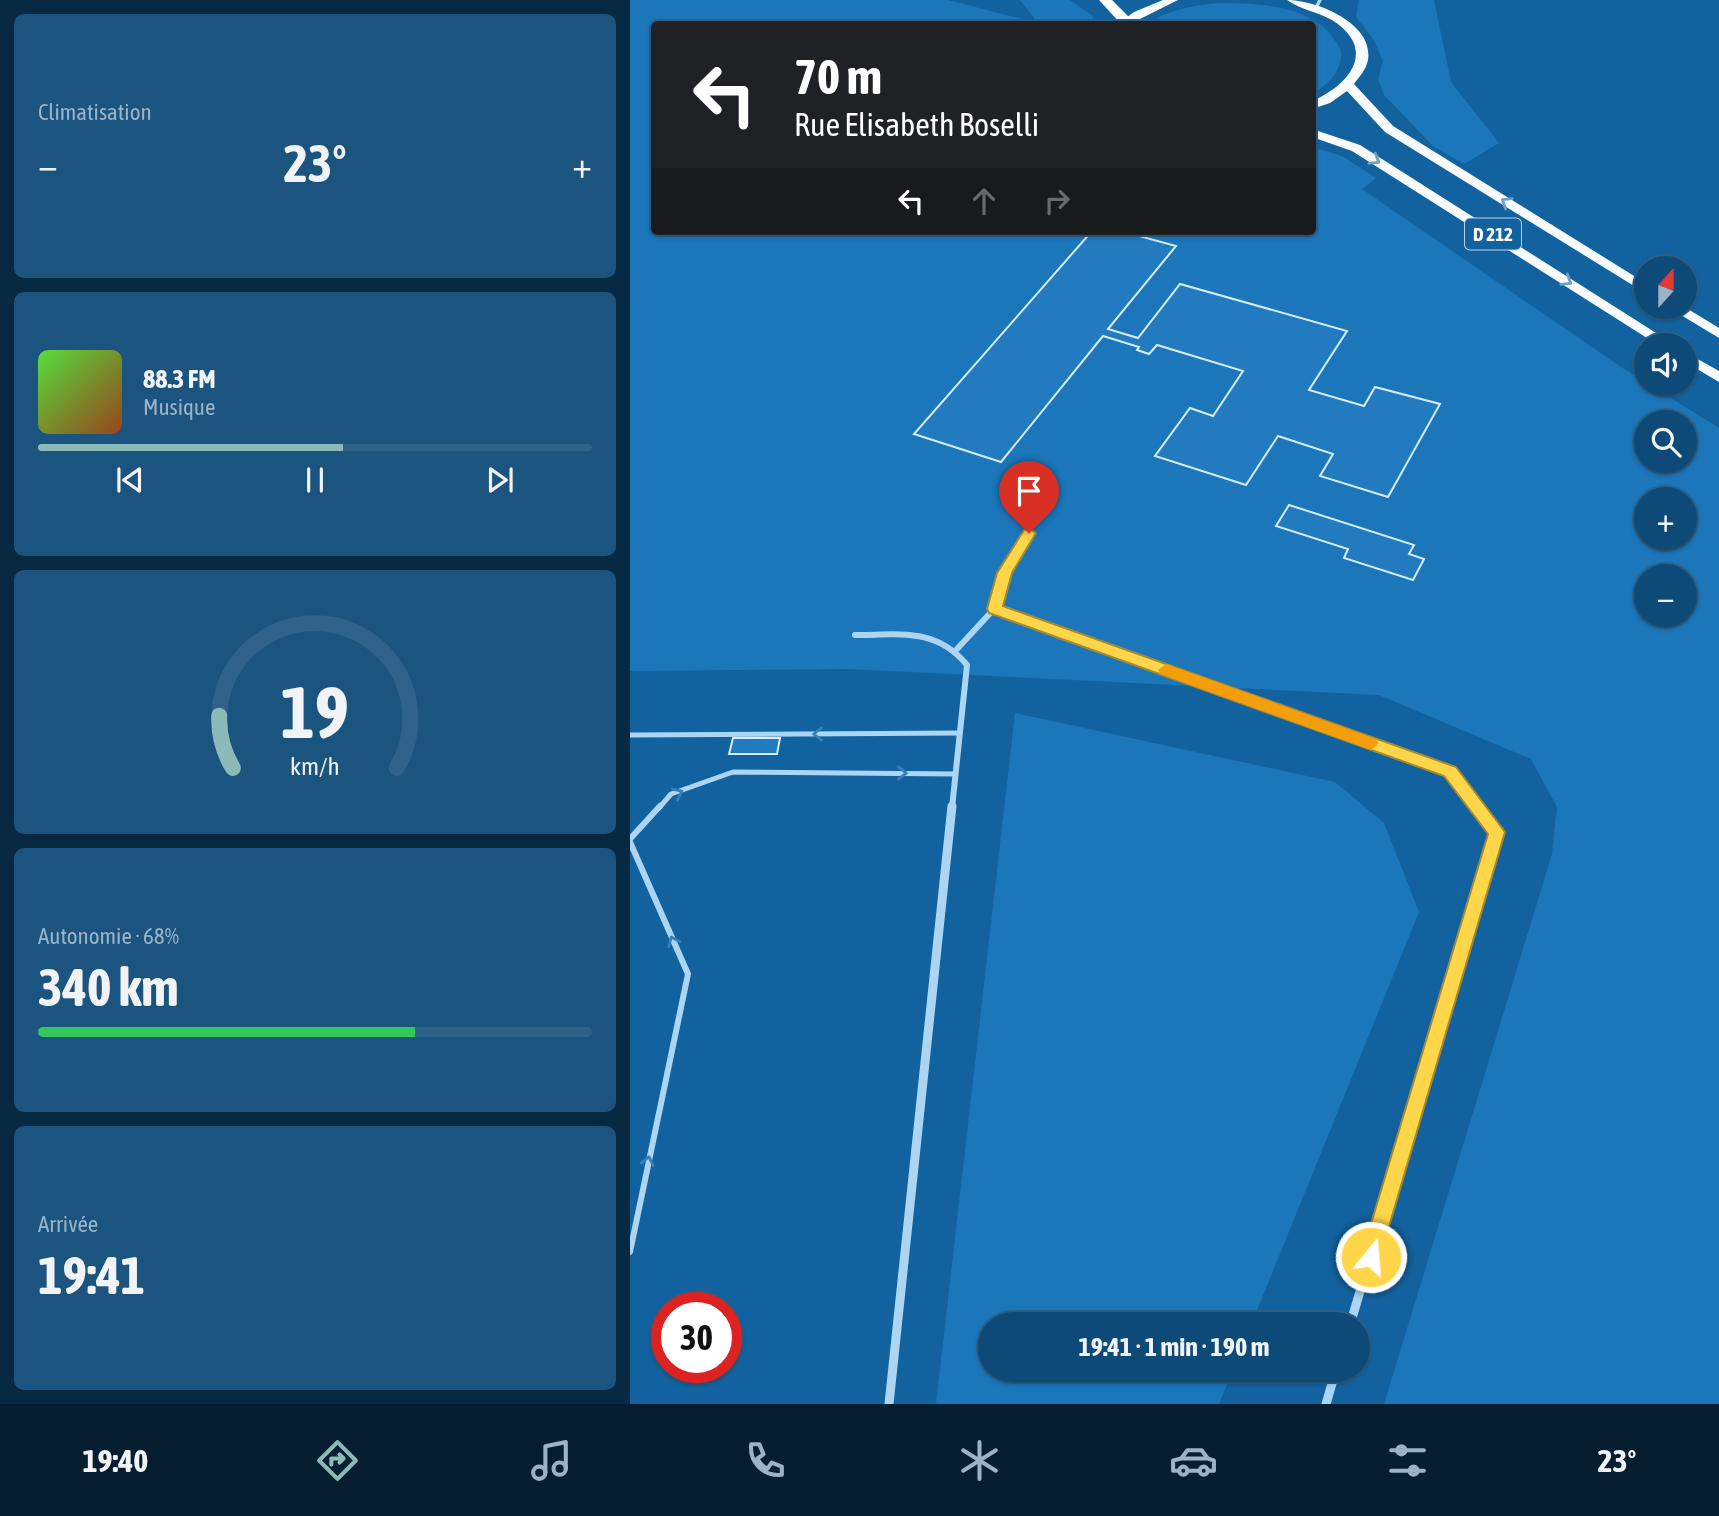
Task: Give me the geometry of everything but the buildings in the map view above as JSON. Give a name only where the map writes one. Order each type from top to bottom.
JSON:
[{"type":"highway","points":[[1105,0],[1123,21]]},
{"type":"main road","points":[[1128,21],[1152,7],[1173,0]]},
{"type":"main road","points":[[1292,0],[1318,4],[1345,24],[1360,43],[1363,65],[1349,86],[1316,104]]},
{"type":"main road","name":"D 212","points":[[1349,86],[1389,129],[1634,282]]},
{"type":"main road","name":"D 212","points":[[1316,135],[1356,148],[1649,333]]},
{"type":"main road","points":[[1694,319],[1719,334]]},
{"type":"main road","points":[[1697,363],[1719,377]]},
{"type":"street","points":[[957,649],[994,609],[1005,573],[1029,533]]},
{"type":"street","points":[[994,609],[1450,772],[1497,832],[1354,1312]]},
{"type":"street","points":[[855,635],[933,636],[957,649],[967,665],[889,1404]]},
{"type":"street","points":[[1326,1404],[1332,1382]]},
{"type":"lane","points":[[630,735],[960,733]]},
{"type":"lane","points":[[630,1252],[688,974],[630,841],[671,794],[733,772],[955,774]]},
{"type":"shaded area","points":[[630,0],[948,0],[1030,21],[651,21],[651,235],[1316,235],[1316,148],[1342,156],[1376,178],[1362,189],[1634,375],[1634,396],[1668,396],[1690,410],[1634,410],[1634,473],[1697,473],[1697,414],[1719,428],[1719,1404],[1384,1404],[1552,854],[1557,807],[1531,759],[1379,695],[849,669],[630,671]]},
{"type":"shaded area","points":[[1020,0],[1070,0],[1093,16],[1092,21],[1036,21]]},
{"type":"shaded area","points":[[1359,0],[1434,0],[1451,82],[1499,143],[1464,164],[1433,146],[1384,95],[1378,79],[1383,61],[1374,40],[1356,17]]},
{"type":"shaded area","points":[[1217,3],[1266,5],[1299,13],[1314,21],[1152,21],[1180,9]]},
{"type":"shaded area","points":[[1316,22],[1326,29],[1340,49],[1340,63],[1328,82],[1316,91]]},
{"type":"shaded area","points":[[1015,713],[1335,782],[1384,823],[1419,912],[1256,1312],[978,1312],[978,1382],[1228,1382],[1219,1404],[936,1404]]},
{"type":"slow traffic","points":[[1166,670],[1371,743]]},
{"type":"route","points":[[1029,533],[1005,573],[994,609],[1450,772],[1497,832],[1371,1257]]}]
